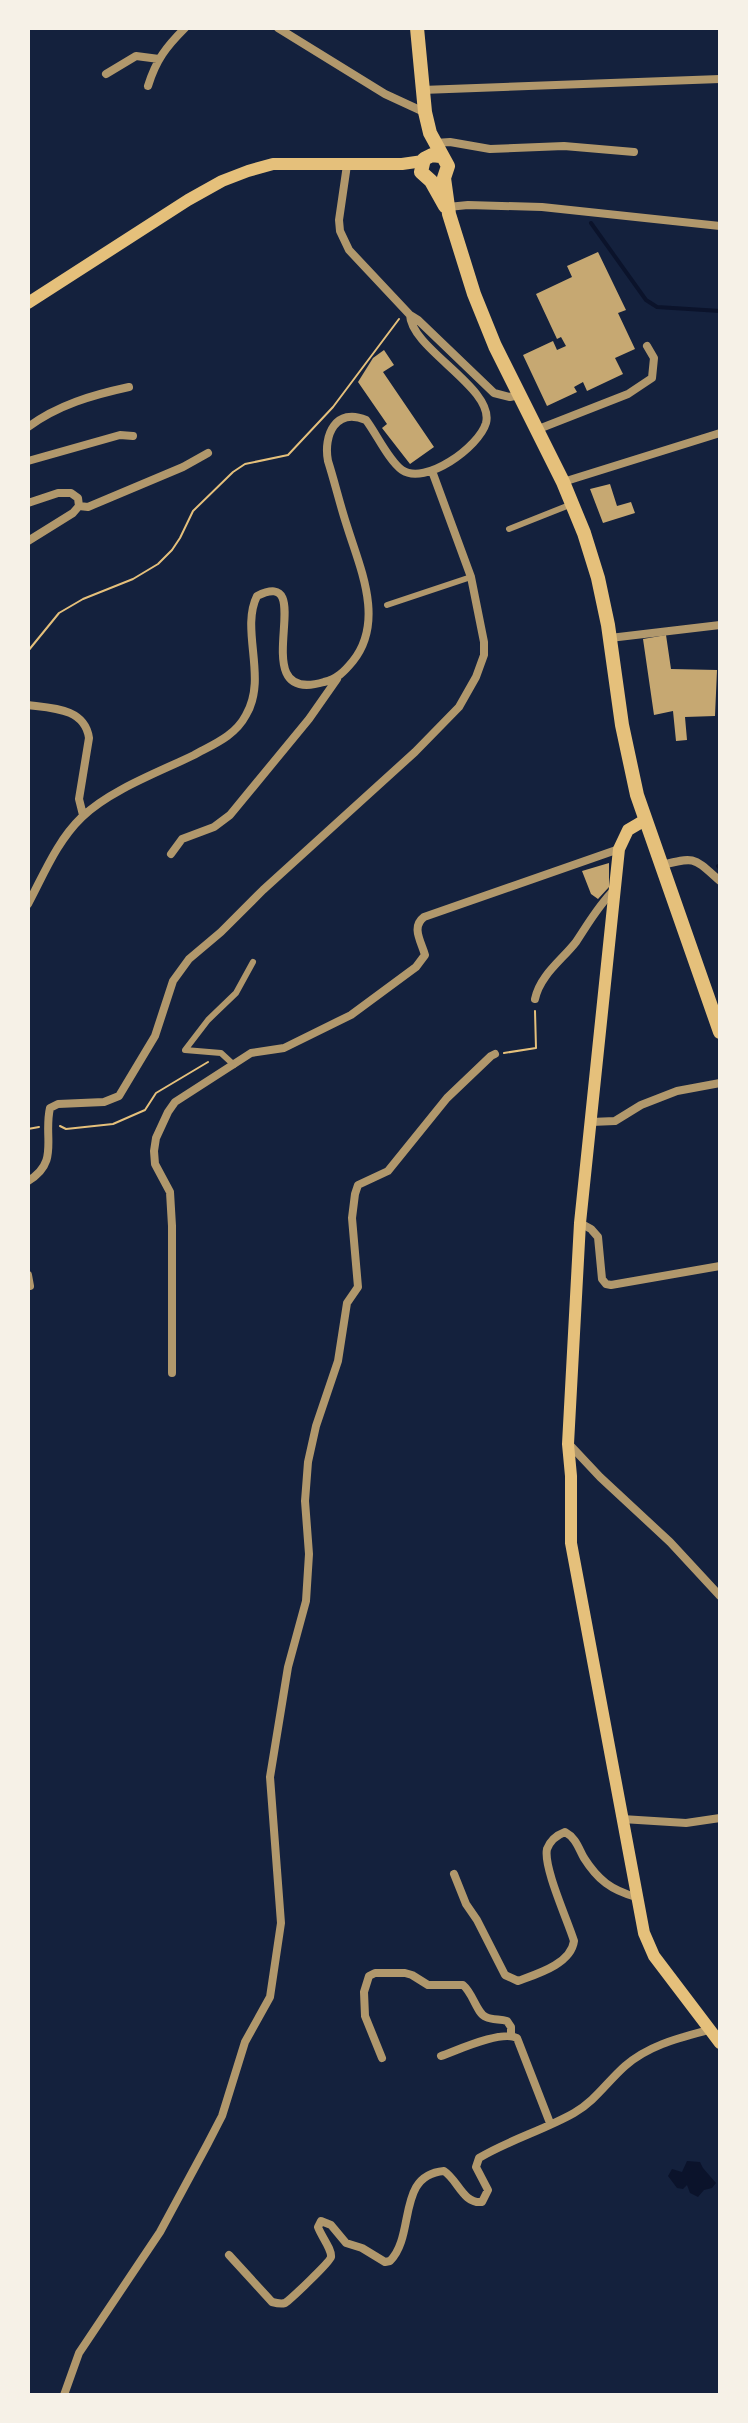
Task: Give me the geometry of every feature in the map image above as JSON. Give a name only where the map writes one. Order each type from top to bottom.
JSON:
[{"type":"main road","points":[[417,28],[432,160],[474,294],[584,533],[598,578],[637,795],[720,1032]]},
{"type":"main road","points":[[28,303],[222,181],[273,164],[402,164],[432,160]]},
{"type":"main road","points":[[645,820],[628,830],[619,849],[580,1223],[568,1444],[571,1543],[644,1933],[654,1956],[720,2043]]},
{"type":"street","points":[[148,86],[159,59],[185,28]]},
{"type":"street","points":[[278,28],[385,94],[425,112]]},
{"type":"street","points":[[106,74],[136,56],[159,59]]},
{"type":"street","points":[[422,90],[720,79]]},
{"type":"street","points":[[432,160],[450,142],[490,149],[564,146],[634,152]]},
{"type":"street","points":[[347,165],[339,220],[340,231],[349,250],[408,313],[494,393],[510,397],[519,395]]},
{"type":"street","points":[[448,210],[468,205],[542,207],[720,226]]},
{"type":"street","points":[[171,854],[182,839],[214,827],[230,815],[359,653],[366,633],[368,596],[328,461],[325,448],[328,437],[342,418],[358,416],[366,420],[397,466],[404,472],[420,474],[455,458],[473,443],[486,423],[481,402],[468,384],[417,333],[408,313]]},
{"type":"street","points":[[536,430],[628,394],[652,378],[654,358],[647,346]]},
{"type":"street","points":[[28,427],[52,411],[92,396],[129,387]]},
{"type":"street","points":[[563,482],[720,433]]},
{"type":"street","points":[[28,461],[120,435],[133,436]]},
{"type":"street","points":[[79,505],[88,507],[183,467],[208,453]]},
{"type":"street","points":[[28,1181],[39,1175],[47,1163],[50,1108],[55,1105],[104,1102],[123,1092],[155,1036],[173,981],[189,959],[415,752],[459,707],[484,655],[481,621],[471,577],[432,471]]},
{"type":"street","points":[[28,503],[58,493],[71,493],[78,498],[79,505],[73,513],[28,541]]},
{"type":"street","points":[[509,529],[572,504]]},
{"type":"street","points":[[387,605],[471,577]]},
{"type":"street","points":[[28,904],[61,841],[83,815],[129,787],[220,742],[236,729],[246,715],[254,692],[252,609],[257,596],[273,592],[284,601],[286,618],[282,655],[283,669],[289,680],[309,685],[337,678]]},
{"type":"street","points":[[610,638],[720,625]]},
{"type":"street","points":[[28,705],[70,712],[88,728],[79,799],[83,815]]},
{"type":"street","points":[[172,1373],[170,1192],[155,1164],[154,1151],[156,1138],[175,1102],[251,1053],[284,1048],[351,1015],[416,967],[425,955],[416,929],[424,917],[619,849]]},
{"type":"street","points":[[662,865],[689,858],[720,881]]},
{"type":"street","points":[[535,999],[541,982],[575,943],[602,902],[615,890]]},
{"type":"street","points":[[234,1065],[221,1053],[185,1050],[208,1020],[236,993],[253,962]]},
{"type":"street","points":[[64,2395],[79,2353],[160,2232],[207,2145],[222,2116],[245,2042],[270,1997],[281,1923],[270,1777],[288,1667],[306,1601],[309,1554],[305,1501],[308,1462],[316,1426],[338,1361],[347,1303],[358,1287],[352,1218],[355,1194],[358,1185],[388,1171],[447,1098],[495,1054]]},
{"type":"street","points":[[591,1122],[615,1121],[641,1105],[677,1091],[720,1083]]},
{"type":"street","points":[[580,1223],[598,1237],[602,1279],[606,1284],[720,1266]]},
{"type":"street","points":[[28,1275],[30,1286]]},
{"type":"street","points":[[568,1444],[670,1542],[720,1596]]},
{"type":"street","points":[[622,1819],[686,1823],[720,1818]]},
{"type":"street","points":[[454,1874],[466,1904],[505,1975],[518,1981],[564,1960],[573,1948],[574,1941],[547,1866],[548,1846],[558,1835],[565,1832],[574,1837],[586,1860],[615,1891],[636,1897]]},
{"type":"street","points":[[382,2058],[365,2016],[366,1983],[369,1976],[375,1973],[405,1973],[431,1986],[463,1985],[471,1993],[480,2013],[507,2021],[511,2035]]},
{"type":"street","points":[[229,2255],[272,2302],[278,2303],[289,2301],[331,2259],[332,2253],[318,2227],[321,2221],[331,2225],[346,2243],[362,2248],[385,2262],[390,2261],[402,2241],[412,2191],[418,2182],[444,2171],[472,2202],[482,2202],[488,2190],[476,2167],[479,2158],[574,2113],[592,2100],[624,2067],[652,2047],[709,2030]]},
{"type":"street","points":[[441,2056],[511,2035],[517,2038],[550,2123]]},
{"type":"path","points":[[28,651],[59,613],[158,564],[172,550],[193,511],[233,472],[245,464],[288,455],[333,407],[408,313]]},
{"type":"path","points":[[495,1054],[536,1048],[535,999]]},
{"type":"path","points":[[49,1123],[66,1129],[113,1124],[145,1110],[156,1093],[221,1053]]},
{"type":"path","points":[[28,1129],[37,1127]]},
{"type":"water","points":[[687,2161],[700,2162],[716,2183],[698,2197],[690,2193],[687,2185],[683,2189],[677,2188],[668,2176],[672,2169],[682,2172]]},
{"type":"building","points":[[598,252],[626,310],[618,313],[635,349],[615,358],[623,374],[587,391],[583,382],[574,387],[577,392],[547,406],[523,355],[553,341],[557,350],[566,346],[561,337],[557,339],[536,294],[572,277],[567,266]]},
{"type":"building","points":[[384,350],[394,365],[383,372],[434,447],[410,464],[382,428],[387,424],[358,382],[373,358]]},
{"type":"building","points":[[610,484],[617,506],[631,502],[635,513],[603,523],[590,489]]},
{"type":"building","points":[[666,635],[671,669],[717,670],[715,716],[685,717],[687,740],[676,741],[673,711],[654,715],[643,639]]},
{"type":"building","points":[[609,863],[609,887],[598,899],[591,894],[582,871]]},
{"type":"waterway","points":[[591,223],[646,300],[657,307],[720,311]]}]
